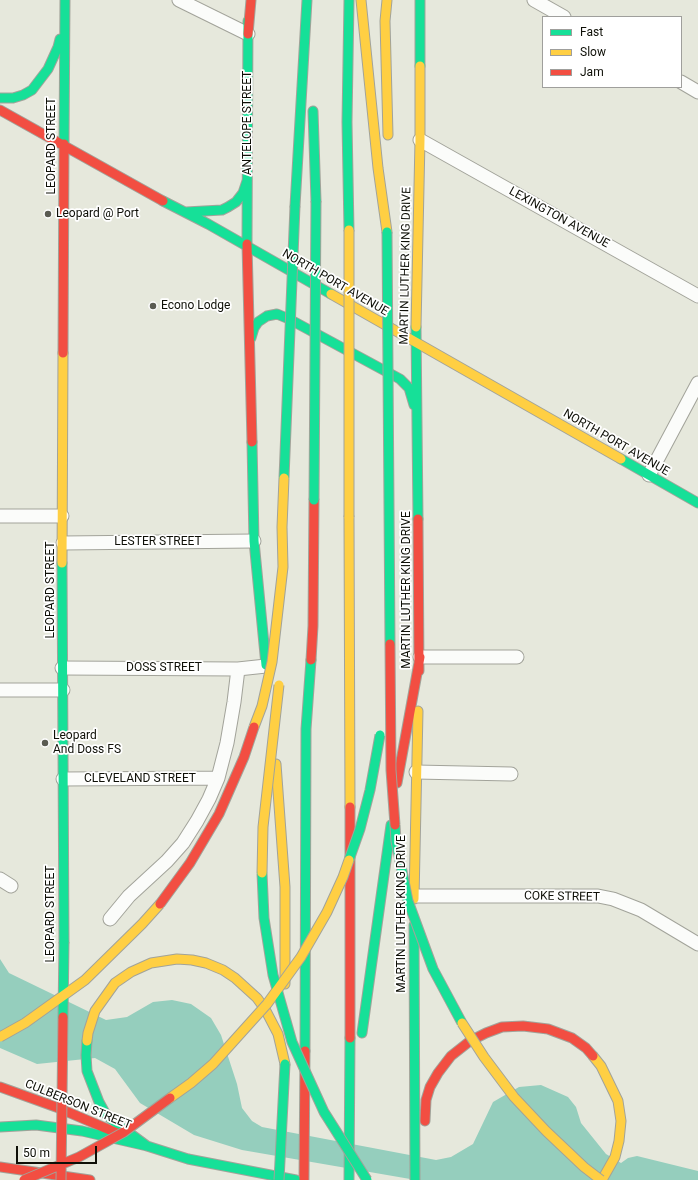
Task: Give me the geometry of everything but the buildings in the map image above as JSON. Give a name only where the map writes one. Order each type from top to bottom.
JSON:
[{"type":"main road","points":[[0,98],[13,98],[23,95],[32,90],[42,78],[53,60],[58,47],[64,0]]},
{"type":"main road","name":"LEOPARD STREET","points":[[61,1180],[64,942],[62,516],[65,146],[64,0]]},
{"type":"main road","name":"ANTELOPE STREET","points":[[248,0],[248,247],[254,541],[275,743],[285,887],[285,1064]]},
{"type":"main road","points":[[248,34],[251,0]]},
{"type":"main road","points":[[308,0],[311,85]]},
{"type":"main road","points":[[283,649],[285,617],[282,527],[291,280],[308,0]]},
{"type":"main road","points":[[349,0],[347,122],[349,230],[349,1180]]},
{"type":"main road","points":[[361,0],[378,168],[387,232]]},
{"type":"main road","points":[[387,0],[385,21],[388,143]]},
{"type":"main road","name":"MARTIN LUTHER KING DRIVE","points":[[415,1180],[414,896],[420,657],[416,343],[420,140],[420,0]]},
{"type":"main road","points":[[304,1180],[306,729],[313,626],[314,500],[316,201],[312,100]]},
{"type":"main road","name":"NORTH PORT AVENUE","points":[[0,110],[150,194],[186,212],[698,503]]},
{"type":"main road","points":[[388,173],[387,232],[391,770],[396,842],[408,901],[432,969],[461,1021],[484,1057],[514,1097],[546,1131],[584,1167],[601,1180],[615,1157],[619,1141],[621,1121],[618,1101],[611,1084],[601,1066],[586,1048],[572,1038],[548,1029],[523,1026],[502,1028],[486,1033],[470,1041],[451,1056],[438,1073],[430,1087],[426,1100],[422,1180]]},
{"type":"main road","points":[[186,212],[222,210],[228,207],[236,202],[243,193],[248,176]]},
{"type":"main road","points":[[250,342],[254,328],[258,322],[267,316],[277,314],[289,319],[400,379],[409,388],[413,398],[417,421]]},
{"type":"main road","points":[[0,1037],[25,1023],[85,980],[142,924],[164,898],[190,863],[222,807],[244,757],[262,706],[272,662],[283,567]]},
{"type":"main road","points":[[382,714],[389,620]]},
{"type":"main road","points":[[349,1082],[360,1043],[399,769],[420,657]]},
{"type":"main road","points":[[280,680],[269,762],[263,827],[262,873],[264,918],[273,974],[292,1042],[324,1112],[367,1180]]},
{"type":"main road","points":[[24,1180],[79,1157],[124,1132],[191,1083],[213,1064],[267,1004],[304,950],[327,912],[343,877],[360,829],[370,790],[380,730]]},
{"type":"main road","points":[[147,1146],[105,1113],[98,1102],[87,1071],[86,1056],[88,1033],[95,1011],[115,983],[140,967],[151,963],[176,959],[192,960],[223,970],[235,978],[257,998],[272,1021],[278,1034],[285,1064],[279,1180]]},
{"type":"main road","name":"CULBERSON STREET","points":[[0,1087],[95,1123],[147,1146]]},
{"type":"main road","points":[[0,1127],[36,1125],[82,1131],[147,1146],[188,1159],[296,1180]]},
{"type":"main road","points":[[0,1167],[90,1180]]},
{"type":"street","points":[[179,0],[248,34]]},
{"type":"street","points":[[540,2],[562,16]]},
{"type":"street","points":[[682,82],[697,88]]},
{"type":"street","name":"LEXINGTON AVENUE","points":[[420,140],[698,296]]},
{"type":"street","points":[[649,475],[698,383]]},
{"type":"street","points":[[0,516],[62,516]]},
{"type":"street","name":"LESTER STREET","points":[[63,543],[254,541]]},
{"type":"street","points":[[420,657],[517,657]]},
{"type":"street","name":"DOSS STREET","points":[[62,668],[238,669],[266,666]]},
{"type":"street","points":[[110,919],[129,896],[167,861],[197,821],[218,778],[227,743],[238,669]]},
{"type":"street","points":[[0,690],[63,690]]},
{"type":"street","points":[[416,772],[511,774]]},
{"type":"street","name":"CLEVELAND STREET","points":[[63,779],[218,778]]},
{"type":"street","name":"COKE STREET","points":[[414,896],[598,896],[613,899],[641,910],[698,944]]},
{"type":"water","points":[[0,959],[9,973],[106,1020],[127,1017],[153,1002],[172,1000],[191,1004],[211,1018],[221,1035],[237,1084],[242,1108],[252,1121],[262,1127],[436,1160],[451,1157],[473,1144],[493,1102],[519,1087],[541,1085],[568,1097],[576,1107],[581,1123],[606,1154],[621,1163],[628,1158],[637,1156],[698,1171],[698,1180],[416,1180],[242,1150],[194,1135],[140,1103],[115,1069],[95,1058],[37,1064],[0,1048]]},
{"type":"traffic: fast","points":[[64,144],[65,0]]},
{"type":"traffic: fast","points":[[295,206],[307,0]]},
{"type":"traffic: fast","points":[[349,0],[347,122],[349,230]]},
{"type":"traffic: fast","points":[[420,0],[420,66]]},
{"type":"traffic: fast","points":[[247,244],[248,21]]},
{"type":"traffic: fast","points":[[0,98],[13,98],[32,90],[48,69],[60,39]]},
{"type":"traffic: fast","points":[[313,111],[316,201]]},
{"type":"traffic: fast","points":[[186,212],[222,210],[228,207],[236,202],[243,193],[247,181]]},
{"type":"traffic: fast","points":[[163,201],[208,224],[331,294]]},
{"type":"traffic: fast","points":[[314,500],[316,201]]},
{"type":"traffic: fast","points":[[284,478],[295,206]]},
{"type":"traffic: fast","points":[[387,232],[390,644]]},
{"type":"traffic: fast","points":[[251,338],[254,328],[258,322],[267,316],[277,314],[400,379],[409,388],[414,405]]},
{"type":"traffic: fast","points":[[416,327],[418,519]]},
{"type":"traffic: fast","points":[[252,442],[254,541],[266,665]]},
{"type":"traffic: fast","points":[[621,459],[698,503]]},
{"type":"traffic: fast","points":[[62,563],[64,942]]},
{"type":"traffic: fast","points":[[305,1051],[306,729],[311,660]]},
{"type":"traffic: fast","points":[[349,860],[360,829],[370,790],[380,735]]},
{"type":"traffic: fast","points":[[362,1033],[391,825]]},
{"type":"traffic: fast","points":[[395,825],[396,841],[408,901],[433,969],[462,1023]]},
{"type":"traffic: fast","points":[[262,873],[264,918],[273,975],[292,1042],[324,1112],[367,1180]]},
{"type":"traffic: fast","points":[[414,925],[415,1180]]},
{"type":"traffic: fast","points":[[63,1017],[64,942]]},
{"type":"traffic: fast","points":[[349,1180],[350,1038]]},
{"type":"traffic: fast","points":[[87,1041],[87,1071],[105,1113],[147,1146],[188,1159],[296,1180]]},
{"type":"traffic: fast","points":[[279,1180],[285,1064]]},
{"type":"traffic: fast","points":[[0,1127],[36,1125],[82,1131],[147,1146]]},
{"type":"traffic: slow","points":[[361,0],[378,168],[387,232]]},
{"type":"traffic: slow","points":[[387,0],[385,21],[388,135]]},
{"type":"traffic: slow","points":[[416,327],[420,66]]},
{"type":"traffic: slow","points":[[349,230],[349,517]]},
{"type":"traffic: slow","points":[[331,294],[621,459]]},
{"type":"traffic: slow","points":[[62,563],[63,353]]},
{"type":"traffic: slow","points":[[254,727],[262,706],[272,662],[283,567],[282,527],[284,478]]},
{"type":"traffic: slow","points":[[349,517],[350,807]]},
{"type":"traffic: slow","points":[[262,873],[263,827],[279,685]]},
{"type":"traffic: slow","points":[[414,899],[418,711]]},
{"type":"traffic: slow","points":[[276,764],[285,887],[285,984]]},
{"type":"traffic: slow","points":[[170,1098],[191,1083],[213,1064],[267,1004],[301,957],[327,912],[349,860]]},
{"type":"traffic: slow","points":[[0,1037],[25,1023],[85,980],[142,924],[160,904]]},
{"type":"traffic: slow","points":[[87,1041],[95,1011],[115,983],[131,972],[151,963],[177,959],[192,960],[206,963],[223,970],[235,978],[257,998],[265,1009],[278,1034],[285,1064]]},
{"type":"traffic: slow","points":[[462,1023],[484,1057],[514,1097],[546,1131],[584,1167],[601,1180]]},
{"type":"traffic: slow","points":[[593,1056],[601,1066],[618,1101],[621,1121],[619,1141],[615,1157],[602,1180]]},
{"type":"traffic: jam","points":[[248,34],[251,0]]},
{"type":"traffic: jam","points":[[0,110],[163,201]]},
{"type":"traffic: jam","points":[[63,353],[64,144]]},
{"type":"traffic: jam","points":[[247,244],[252,442]]},
{"type":"traffic: jam","points":[[311,660],[313,626],[314,500]]},
{"type":"traffic: jam","points":[[418,519],[419,671]]},
{"type":"traffic: jam","points":[[390,644],[391,770],[395,825]]},
{"type":"traffic: jam","points":[[397,783],[420,657]]},
{"type":"traffic: jam","points":[[160,904],[190,863],[219,814],[244,757],[254,727]]},
{"type":"traffic: jam","points":[[350,807],[350,1038]]},
{"type":"traffic: jam","points":[[61,1180],[63,1017]]},
{"type":"traffic: jam","points":[[425,1121],[426,1100],[430,1087],[438,1073],[451,1056],[470,1041],[486,1033],[502,1027],[523,1026],[548,1029],[572,1038],[586,1048],[593,1056]]},
{"type":"traffic: jam","points":[[304,1180],[305,1051]]},
{"type":"traffic: jam","points":[[0,1087],[56,1107],[117,1133]]},
{"type":"traffic: jam","points":[[24,1180],[79,1157],[124,1132],[170,1098]]},
{"type":"traffic: jam","points":[[0,1167],[90,1180]]},
{"type":"place","name":"Leopard @ Port","points":[[48,214]]},
{"type":"place","name":"Econo Lodge","points":[[153,306]]},
{"type":"place","name":"Leopard And Doss FS","points":[[45,743]]}]
